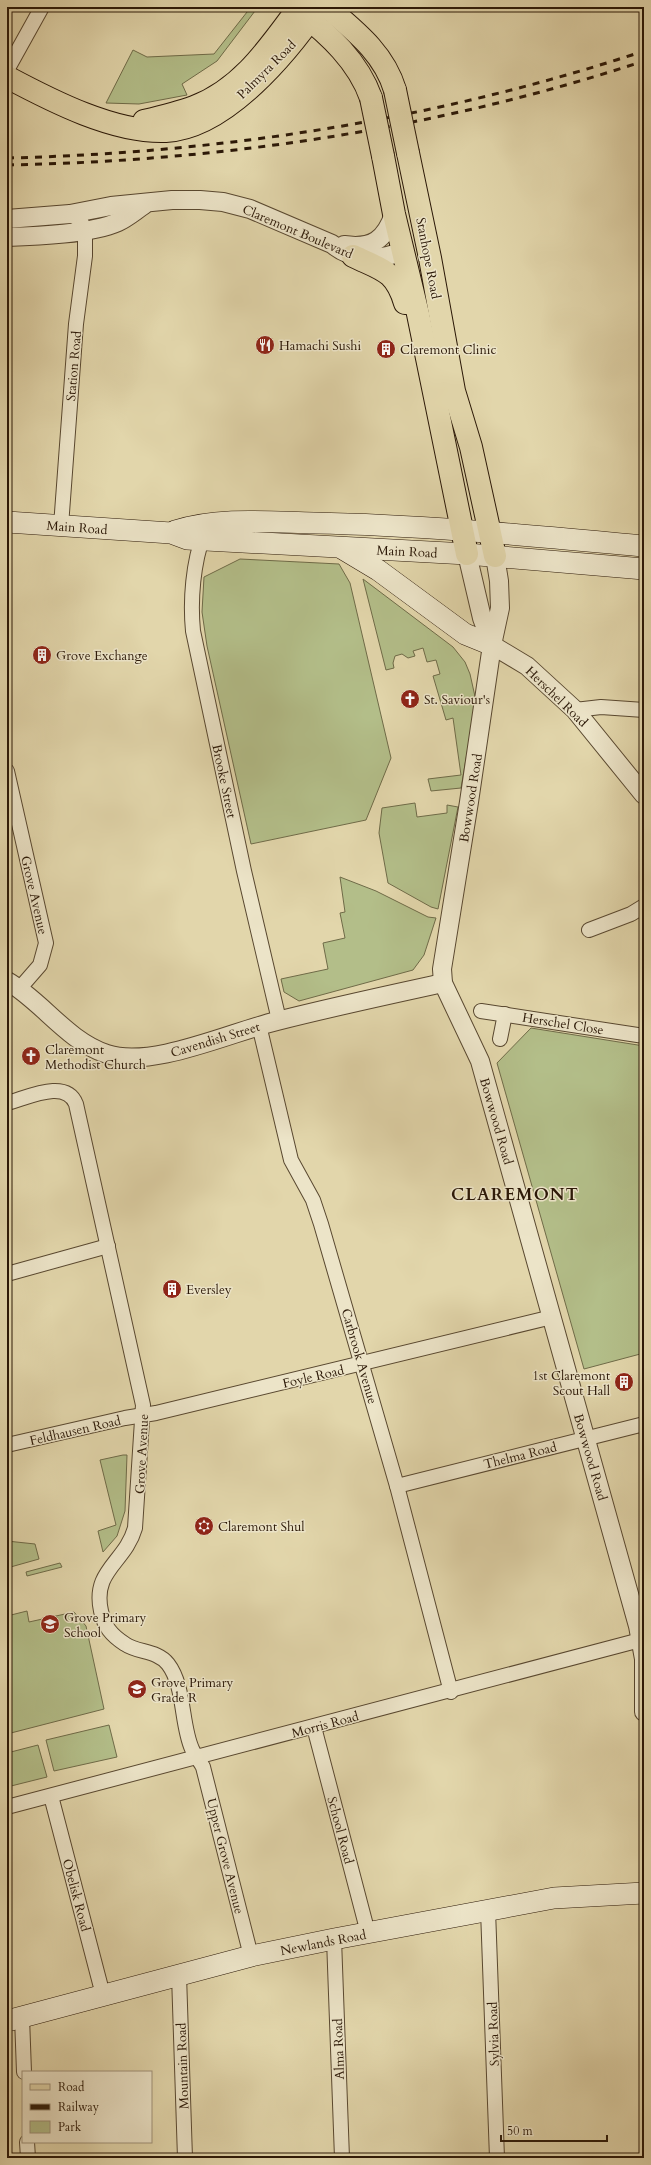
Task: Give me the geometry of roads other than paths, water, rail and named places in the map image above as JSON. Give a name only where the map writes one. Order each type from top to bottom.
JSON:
[{"type":"main road","points":[[344,7],[355,31]]},
{"type":"main road","name":"Stanhope Road","points":[[310,10],[355,31],[384,62],[391,75],[430,258],[454,391],[471,447],[490,532]]},
{"type":"main road","name":"Stanhope Road","points":[[310,10],[365,80],[372,98],[394,214],[427,356],[462,530]]},
{"type":"main road","name":"Palmyra Road","points":[[7,77],[66,107],[104,121],[167,131],[198,122],[215,114],[240,97],[279,59],[310,10]]},
{"type":"main road","name":"Palmyra Road","points":[[125,125],[195,107],[225,90],[256,64],[310,10]]},
{"type":"main road","points":[[403,251],[412,236],[412,227],[403,171],[408,156]]},
{"type":"main road","points":[[353,256],[384,271],[397,282],[410,320],[427,356]]},
{"type":"main road","name":"Main Road","points":[[7,522],[171,533],[187,539],[204,533],[272,522],[462,530],[644,546]]},
{"type":"main road","name":"Bowwood Road","points":[[462,530],[467,554]]},
{"type":"main road","name":"Bowwood Road","points":[[490,532],[495,556]]},
{"type":"main road","name":"Main Road","points":[[204,533],[341,548],[467,554],[644,569]]},
{"type":"main road","points":[[341,548],[378,570],[465,634],[492,645]]},
{"type":"main road","name":"Newlands Road","points":[[15,2019],[251,1956],[334,1939],[554,1898],[644,1893]]},
{"type":"street","points":[[7,70],[42,7]]},
{"type":"street","name":"Claremont Boulevard","points":[[7,219],[70,214],[111,206],[145,204],[172,200],[200,200],[223,202],[264,214],[332,244],[340,251],[353,256],[379,258],[391,256],[403,251]]},
{"type":"street","name":"Claremont Boulevard","points":[[7,238],[85,230],[117,222],[145,204]]},
{"type":"street","points":[[70,214],[81,221],[85,230]]},
{"type":"street","points":[[332,244],[362,246],[371,244],[385,233],[394,214]]},
{"type":"street","name":"Station Road","points":[[61,526],[76,324],[85,256],[85,230]]},
{"type":"street","name":"Brooke Street","points":[[204,533],[197,558],[192,604],[193,631],[244,871],[279,1020]]},
{"type":"street","name":"Bowwood Road","points":[[467,554],[482,618],[492,645]]},
{"type":"street","name":"Bowwood Road","points":[[495,556],[499,581],[500,608],[492,645],[469,802],[442,969],[443,983],[480,1061],[643,1639],[644,1712]]},
{"type":"street","name":"Herschel Road","points":[[492,645],[527,666],[575,710],[644,795]]},
{"type":"street","points":[[575,710],[601,706],[644,710]]},
{"type":"street","name":"Grove Avenue","points":[[7,771],[46,943],[40,964],[13,985]]},
{"type":"street","points":[[589,930],[631,914],[644,906]]},
{"type":"street","name":"Cavendish Street","points":[[13,985],[84,1043],[106,1054],[117,1057],[156,1056],[259,1025],[443,983]]},
{"type":"street","name":"Herschel Close","points":[[481,1011],[644,1036]]},
{"type":"street","points":[[500,1039],[505,1014]]},
{"type":"street","name":"Carbrook Avenue","points":[[259,1025],[292,1160],[313,1200],[397,1486],[451,1692]]},
{"type":"street","name":"Grove Avenue","points":[[7,1103],[56,1090],[68,1093],[73,1097],[76,1104],[143,1405],[135,1528],[128,1546],[102,1580],[98,1598],[103,1621],[110,1632],[126,1645],[162,1658],[168,1664],[176,1681],[192,1748],[197,1758]]},
{"type":"street","points":[[7,1274],[108,1246]]},
{"type":"street","name":"Foyle Road","points":[[143,1415],[362,1364],[552,1317]]},
{"type":"street","name":"Feldhausen Road","points":[[7,1445],[143,1415]]},
{"type":"street","name":"Thelma Road","points":[[397,1486],[644,1424]]},
{"type":"street","name":"Morris Road","points":[[7,1807],[451,1692],[643,1639]]},
{"type":"street","name":"School Road","points":[[314,1727],[368,1933]]},
{"type":"street","name":"Upper Grove Avenue","points":[[197,1758],[203,1767],[251,1956]]},
{"type":"street","name":"Obelisk Road","points":[[51,1796],[103,1995]]},
{"type":"street","name":"Sylvia Road","points":[[488,1910],[497,2158]]},
{"type":"street","name":"Alma Road","points":[[334,1939],[342,2158]]},
{"type":"street","name":"Mountain Road","points":[[179,1975],[185,2158]]},
{"type":"street","points":[[15,2019],[24,2071]]},
{"type":"street","points":[[27,2143],[28,2158]]},
{"type":"railway","points":[[7,158],[88,155],[169,149],[249,140],[330,128],[488,96],[567,75],[644,51]]},
{"type":"railway","points":[[7,165],[169,157],[329,137],[409,123],[488,105],[566,85],[644,61]]},
{"type":"place","name":"Hamachi Sushi","points":[[265,345]]},
{"type":"place","name":"Claremont Clinic","points":[[386,349]]},
{"type":"place","name":"Grove Exchange","points":[[42,655]]},
{"type":"place","name":"St. Saviour's","points":[[410,699]]},
{"type":"place","name":"Claremont Methodist Church","points":[[31,1056]]},
{"type":"place","name":"Eversley","points":[[172,1289]]},
{"type":"place","name":"1st Claremont Scout Hall","points":[[624,1382]]},
{"type":"place","name":"Claremont Shul","points":[[204,1526]]},
{"type":"place","name":"Grove Primary School","points":[[50,1624]]},
{"type":"place","name":"Grove Primary Grade R","points":[[137,1689]]},
{"type":"district","name":"CLAREMONT","points":[[515,1194]]}]
